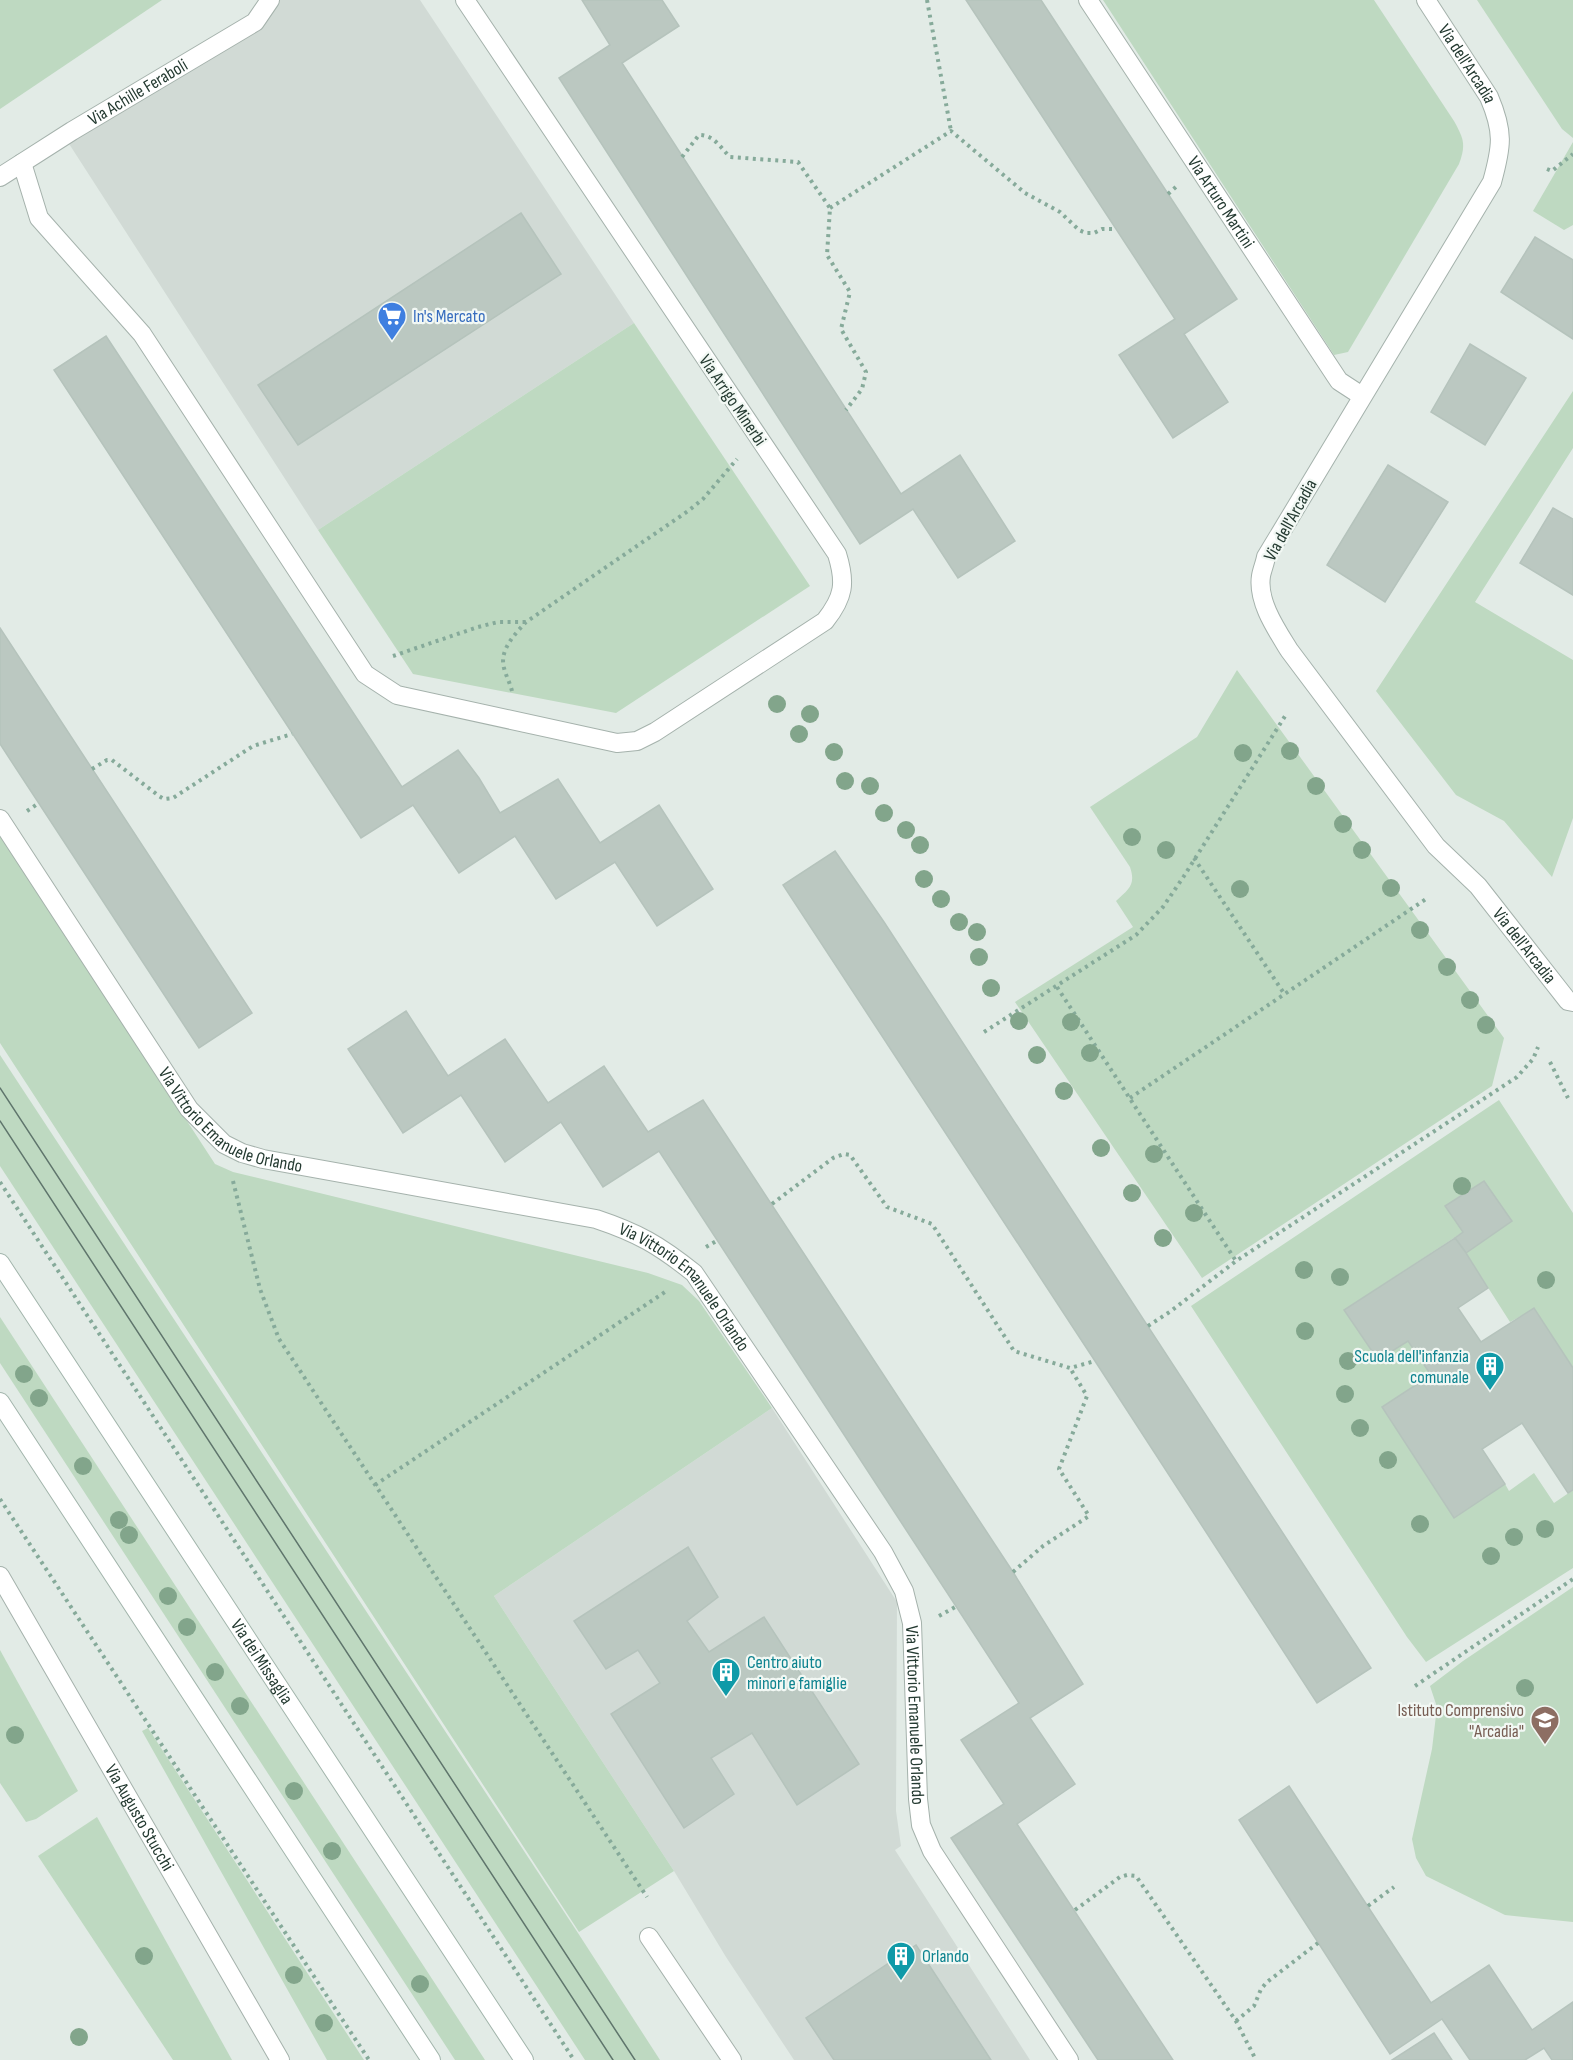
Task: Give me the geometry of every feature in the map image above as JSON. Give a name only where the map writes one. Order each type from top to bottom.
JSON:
[{"type":"street","name":"Via Achille Feraboli","points":[[0,177],[72,131],[255,22],[270,0]]},
{"type":"street","name":"Via Arrigo Minerbi","points":[[465,0],[837,554],[843,574],[836,608],[825,621],[655,732],[637,741],[617,743],[504,718]]},
{"type":"street","name":"Via Arturo Martini","points":[[1088,0],[1339,381],[1362,396]]},
{"type":"street","name":"Via dell'Arcadia","points":[[1426,0],[1489,97],[1501,134],[1499,155],[1491,182],[1266,557],[1261,578],[1263,598],[1273,624],[1289,650],[1436,846],[1478,886],[1570,1002]]},
{"type":"street","points":[[22,163],[39,218],[142,334],[365,674],[397,695],[504,718]]},
{"type":"street","name":"Via Vittorio Emanuele Orlando","points":[[0,819],[189,1109],[224,1144],[242,1153],[263,1159],[596,1219],[631,1231],[656,1244],[694,1273],[883,1552],[904,1591],[912,1623],[918,1799],[921,1825],[932,1851],[1069,2060]]},
{"type":"street","name":"Via dei Missaglia","points":[[0,1263],[524,2060]]},
{"type":"street","points":[[0,1402],[431,2060]]},
{"type":"street","name":"Via Augusto Stucchi","points":[[0,1576],[280,2060]]},
{"type":"street","points":[[649,1936],[732,2060]]},
{"type":"path","points":[[927,0],[951,131],[1025,193],[1060,212],[1079,230],[1094,233],[1102,229],[1115,229]]},
{"type":"path","points":[[830,208],[951,131]]},
{"type":"path","points":[[682,157],[699,135],[704,135],[714,140],[730,157],[798,162],[830,208],[827,255],[850,292],[841,329],[866,372],[862,389],[846,410]]},
{"type":"path","points":[[1547,170],[1552,171],[1573,154]]},
{"type":"path","points":[[504,718],[511,704],[513,693],[503,668],[503,656],[510,641],[526,622],[703,499],[757,436]]},
{"type":"path","points":[[365,674],[393,656],[478,627],[498,622],[526,622]]},
{"type":"path","points":[[984,1032],[1136,935],[1163,907],[1287,713]]},
{"type":"path","points":[[92,769],[107,760],[112,760],[159,796],[168,799],[177,797],[253,746],[292,734]]},
{"type":"path","points":[[1194,858],[1285,995]]},
{"type":"path","points":[[1130,1098],[1426,899]]},
{"type":"path","points":[[1057,987],[1236,1262]]},
{"type":"path","points":[[1148,1326],[1236,1262],[1517,1077],[1533,1059],[1538,1047]]},
{"type":"path","points":[[1550,1062],[1568,1098]]},
{"type":"path","points":[[224,1144],[260,1289],[279,1339],[647,1897]]},
{"type":"path","points":[[772,1204],[833,1158],[844,1154],[850,1155],[887,1207],[932,1224],[1014,1351],[1070,1368],[1095,1361]]},
{"type":"path","points":[[0,1182],[574,2060]]},
{"type":"path","points":[[375,1485],[694,1273]]},
{"type":"path","points":[[1013,1572],[1043,1546],[1089,1516],[1059,1469],[1087,1396],[1070,1368]]},
{"type":"path","points":[[0,1499],[369,2060]]},
{"type":"path","points":[[1415,1686],[1573,1579]]},
{"type":"path","points":[[1076,1910],[1120,1877],[1136,1876],[1236,2021],[1256,2060]]},
{"type":"path","points":[[1368,1906],[1394,1887]]},
{"type":"path","points":[[1236,2021],[1254,2006],[1261,1989],[1318,1943]]},
{"type":"shaded area","points":[[270,0],[420,0],[634,323],[318,530],[64,136],[255,22]]},
{"type":"shaded area","points":[[772,1408],[897,1602],[896,1811],[901,1846],[895,1850],[1030,2060],[794,2060],[726,1957],[674,1871],[494,1596]]},
{"type":"green space","points":[[0,0],[162,0],[0,109]]},
{"type":"green space","points":[[1103,0],[1374,0],[1454,121],[1462,138],[1463,152],[1459,164],[1348,352],[1334,355]]},
{"type":"green space","points":[[1477,0],[1573,0],[1573,138],[1562,129]]},
{"type":"green space","points":[[1573,142],[1573,225],[1564,230],[1533,211]]},
{"type":"green space","points":[[634,323],[810,586],[616,713],[413,674],[318,530]]},
{"type":"green space","points":[[1573,391],[1573,448],[1475,602],[1573,660],[1573,818],[1552,877],[1504,821],[1456,795],[1376,691]]},
{"type":"green space","points":[[1237,670],[1504,1038],[1492,1086],[1202,1278],[1015,1002],[1133,927],[1116,901],[1132,883],[1130,867],[1090,807],[1197,737]]},
{"type":"green space","points":[[0,834],[215,1164],[233,1172],[648,1273],[682,1285],[699,1301],[772,1408],[494,1596],[674,1871],[579,1932],[0,1043]]},
{"type":"green space","points":[[0,1055],[660,2060],[585,2060],[0,1166]]},
{"type":"green space","points":[[1499,1100],[1573,1213],[1573,1368],[1534,1309],[1510,1322],[1466,1253],[1512,1221],[1484,1181],[1445,1206],[1463,1232],[1344,1310],[1408,1341],[1431,1375],[1454,1518],[1505,1484],[1509,1491],[1534,1473],[1554,1503],[1573,1490],[1573,1568],[1426,1662],[1407,1637],[1191,1306]]},
{"type":"green space","points":[[0,1317],[485,2060],[455,2060],[0,1363]]},
{"type":"green space","points":[[1573,1587],[1573,1922],[1505,1915],[1426,1876],[1416,1858],[1412,1839],[1432,1749],[1437,1707],[1430,1686]]},
{"type":"green space","points":[[0,1650],[78,1791],[36,1819],[26,1822],[0,1783]]},
{"type":"green space","points":[[148,1728],[364,2060],[327,2060],[142,1731]]},
{"type":"green space","points":[[97,1817],[232,2060],[173,2060],[38,1856]]},
{"type":"building","points":[[582,0],[662,0],[679,26],[622,63],[901,494],[960,455],[1015,541],[958,578],[913,509],[860,544],[559,78],[610,45]]},
{"type":"building","points":[[966,0],[1041,0],[1237,299],[1184,334],[1228,402],[1173,438],[1119,355],[1175,319]]},
{"type":"building","name":"In's Mercato","points":[[521,213],[561,274],[298,445],[258,385]]},
{"type":"building","points":[[1535,237],[1573,260],[1573,339],[1501,292]]},
{"type":"building","points":[[106,336],[402,787],[458,750],[479,778],[500,813],[558,779],[600,843],[659,805],[713,889],[657,926],[615,862],[556,899],[515,836],[459,873],[413,805],[361,838],[54,370]]},
{"type":"building","points":[[1470,344],[1526,378],[1485,445],[1431,412]]},
{"type":"building","points":[[1388,465],[1448,502],[1385,602],[1327,565]]},
{"type":"building","points":[[1553,508],[1573,519],[1573,595],[1520,563]]},
{"type":"building","points":[[0,628],[252,1013],[199,1048],[0,744]]},
{"type":"building","points":[[835,851],[884,922],[1371,1668],[1317,1703],[783,885]]},
{"type":"building","points":[[406,1011],[448,1076],[505,1039],[548,1103],[604,1066],[648,1132],[703,1100],[1013,1572],[1083,1684],[1030,1718],[1075,1784],[1017,1824],[1173,2060],[1098,2060],[951,1838],[1004,1804],[961,1740],[1019,1703],[659,1151],[603,1187],[561,1122],[505,1162],[461,1095],[403,1133],[348,1049]]},
{"type":"building","points":[[1484,1181],[1512,1221],[1466,1253],[1455,1238],[1463,1232],[1445,1206]]},
{"type":"building","name":"Scuola dell'infanzia comunale","points":[[1455,1238],[1488,1288],[1458,1308],[1481,1342],[1534,1308],[1573,1368],[1573,1490],[1568,1493],[1522,1423],[1482,1449],[1505,1484],[1454,1518],[1382,1407],[1431,1375],[1408,1341],[1378,1360],[1344,1310]]},
{"type":"building","name":"Centro aiuto minori e famiglie","points":[[688,1547],[718,1597],[687,1621],[709,1652],[764,1617],[859,1764],[797,1805],[752,1733],[711,1758],[734,1794],[684,1828],[611,1714],[660,1683],[638,1650],[606,1669],[574,1621]]},
{"type":"building","points":[[1289,1786],[1431,2003],[1489,1965],[1532,2030],[1573,2002],[1573,2060],[1552,2060],[1544,2048],[1525,2060],[1470,2060],[1442,2019],[1390,2054],[1239,1820]]},
{"type":"building","name":"Orlando","points":[[916,1945],[991,2060],[834,2060],[806,2018]]},
{"type":"building","points":[[1434,2033],[1452,2060],[1392,2060]]},
{"type":"tram line","points":[[0,1088],[635,2060]]},
{"type":"tram line","points":[[0,1121],[613,2060]]},
{"type":"place","name":"In's Mercato","points":[[392,342]]},
{"type":"place","name":"Scuola dell'infanzia comunale","points":[[1490,1392]]},
{"type":"place","name":"Centro aiuto minori e famiglie","points":[[726,1698]]},
{"type":"place","name":"Istituto Comprensivo \"Arcadia\"","points":[[1545,1746]]},
{"type":"place","name":"Orlando","points":[[901,1982]]}]
